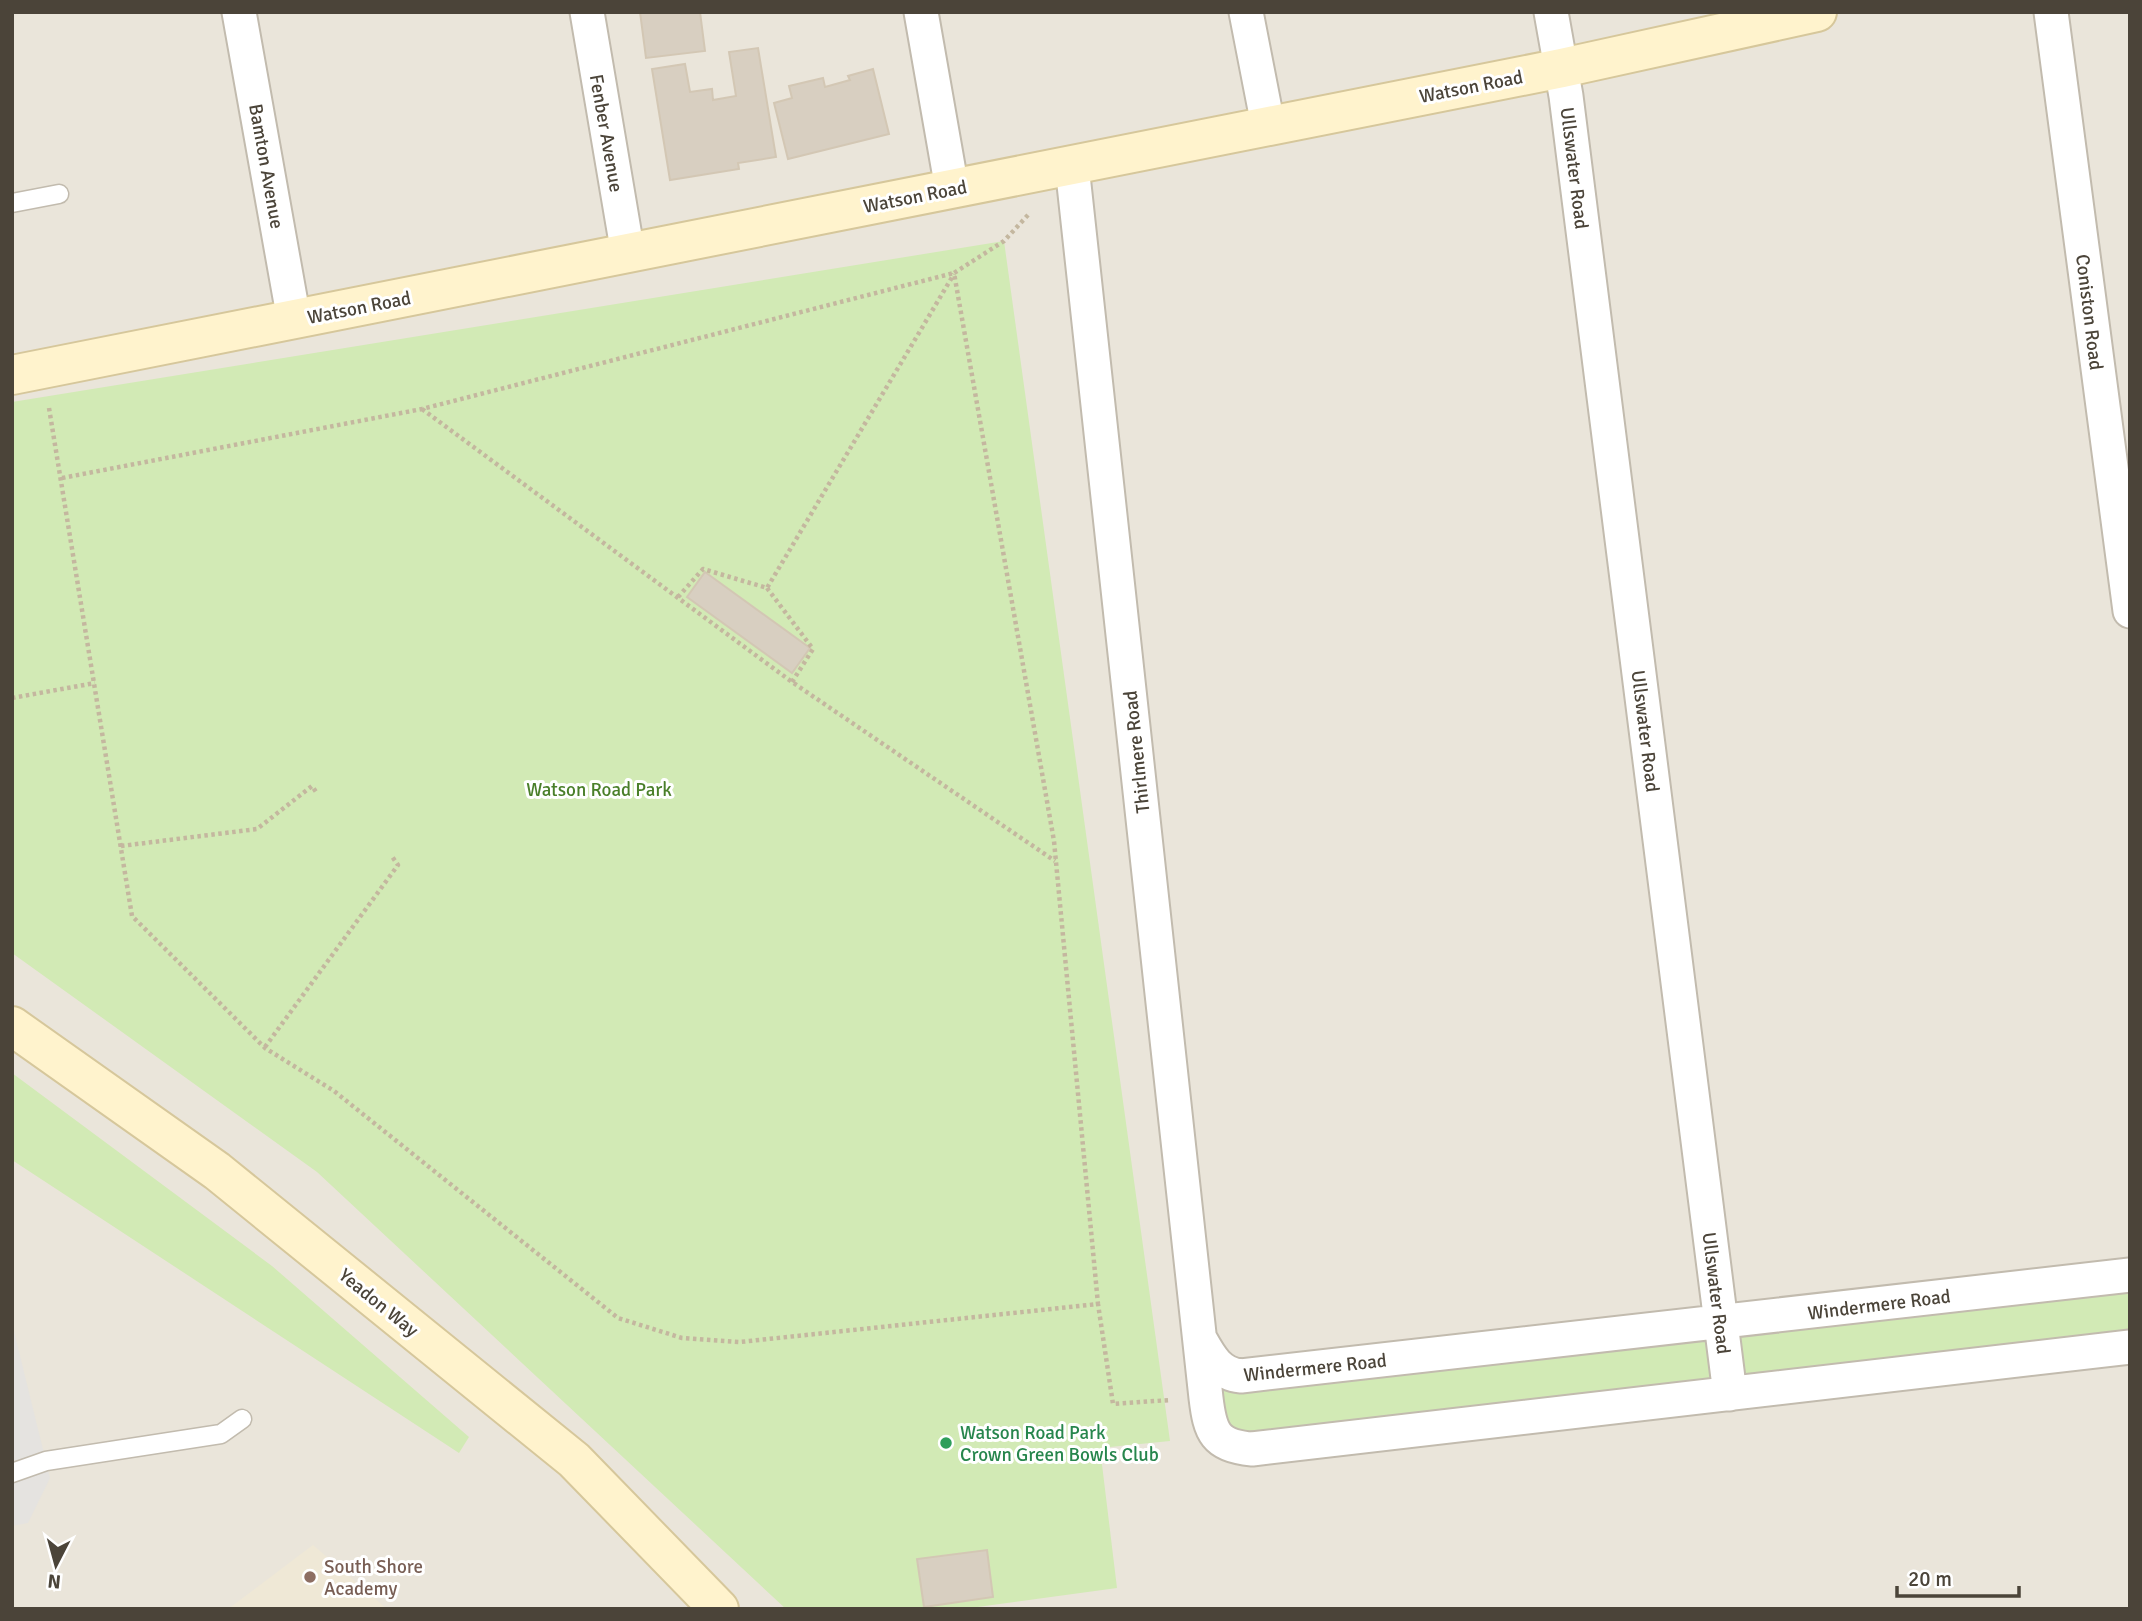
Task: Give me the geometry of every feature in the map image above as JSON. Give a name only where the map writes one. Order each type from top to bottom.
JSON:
[{"type":"street","name":"Bamton Avenue","points":[[239,12],[294,320]]},
{"type":"street","name":"Fenber Avenue","points":[[587,12],[628,254]]},
{"type":"street","points":[[920,12],[952,189]]},
{"type":"street","points":[[1246,12],[1268,125]]},
{"type":"street","name":"Ullswater Road","points":[[1551,12],[1562,68],[1730,1394]]},
{"type":"street","name":"Coniston Road","points":[[2051,12],[2130,611]]},
{"type":"street","name":"Watson Road","points":[[28,372],[1562,68],[1814,13]]},
{"type":"street","name":"Thirlmere Road","points":[[1072,166],[1200,1339]]},
{"type":"street","name":"Yeadon Way","points":[[12,1026],[217,1171],[574,1460],[719,1609]]},
{"type":"street","name":"Windermere Road","points":[[1200,1339],[1209,1356],[1220,1368],[1230,1375],[1241,1376],[2130,1275]]},
{"type":"street","points":[[1200,1339],[1209,1423],[1215,1434],[1235,1447],[1252,1449],[2130,1347]]},
{"type":"lane","points":[[12,203],[59,194]]},
{"type":"lane","points":[[12,1473],[46,1461],[221,1434],[242,1419]]},
{"type":"path","points":[[61,478],[422,409],[954,273],[1004,241],[1029,213]]},
{"type":"path","points":[[768,588],[954,273]]},
{"type":"path","points":[[954,273],[1056,862],[1098,1304],[1113,1404],[1206,1398]]},
{"type":"path","points":[[28,372],[61,478],[132,916],[265,1048],[334,1091],[618,1318],[682,1338],[740,1342],[1098,1304]]},
{"type":"path","points":[[422,409],[792,682],[1056,862]]},
{"type":"path","points":[[678,597],[703,569],[768,588],[813,649],[792,682]]},
{"type":"path","points":[[12,698],[95,683]]},
{"type":"path","points":[[121,846],[257,829],[312,786],[316,792]]},
{"type":"path","points":[[265,1048],[398,865],[391,856]]},
{"type":"shaded area","points":[[12,12],[2130,12],[2130,1609],[12,1609]]},
{"type":"shaded area","points":[[12,1323],[50,1478],[28,1523],[12,1526]]},
{"type":"shaded area","name":"South Shore Academy","points":[[313,1545],[387,1609],[228,1609]]},
{"type":"green space","name":"Watson Road Park","points":[[1004,241],[1170,1441],[1100,1448],[1117,1588],[963,1609],[786,1609],[317,1172],[12,953],[12,402]]},
{"type":"green space","points":[[12,1073],[272,1266],[469,1437],[459,1453],[12,1160]]},
{"type":"green space","points":[[2130,1275],[2130,1347],[1223,1441],[1220,1368]]},
{"type":"building","points":[[640,12],[700,12],[705,51],[646,58]]},
{"type":"building","points":[[758,48],[776,157],[738,163],[739,169],[670,180],[652,69],[685,64],[690,92],[712,89],[713,100],[736,96],[729,52]]},
{"type":"building","points":[[873,69],[889,134],[788,159],[774,103],[792,98],[789,86],[823,78],[825,87],[850,80],[848,76]]},
{"type":"building","points":[[705,572],[810,648],[792,673],[687,597]]},
{"type":"building","points":[[987,1550],[993,1597],[924,1607],[917,1559]]},
{"type":"place","name":"Watson Road Park Crown Green Bowls Club","points":[[946,1443]]},
{"type":"place","name":"South Shore Academy","points":[[310,1577]]}]
